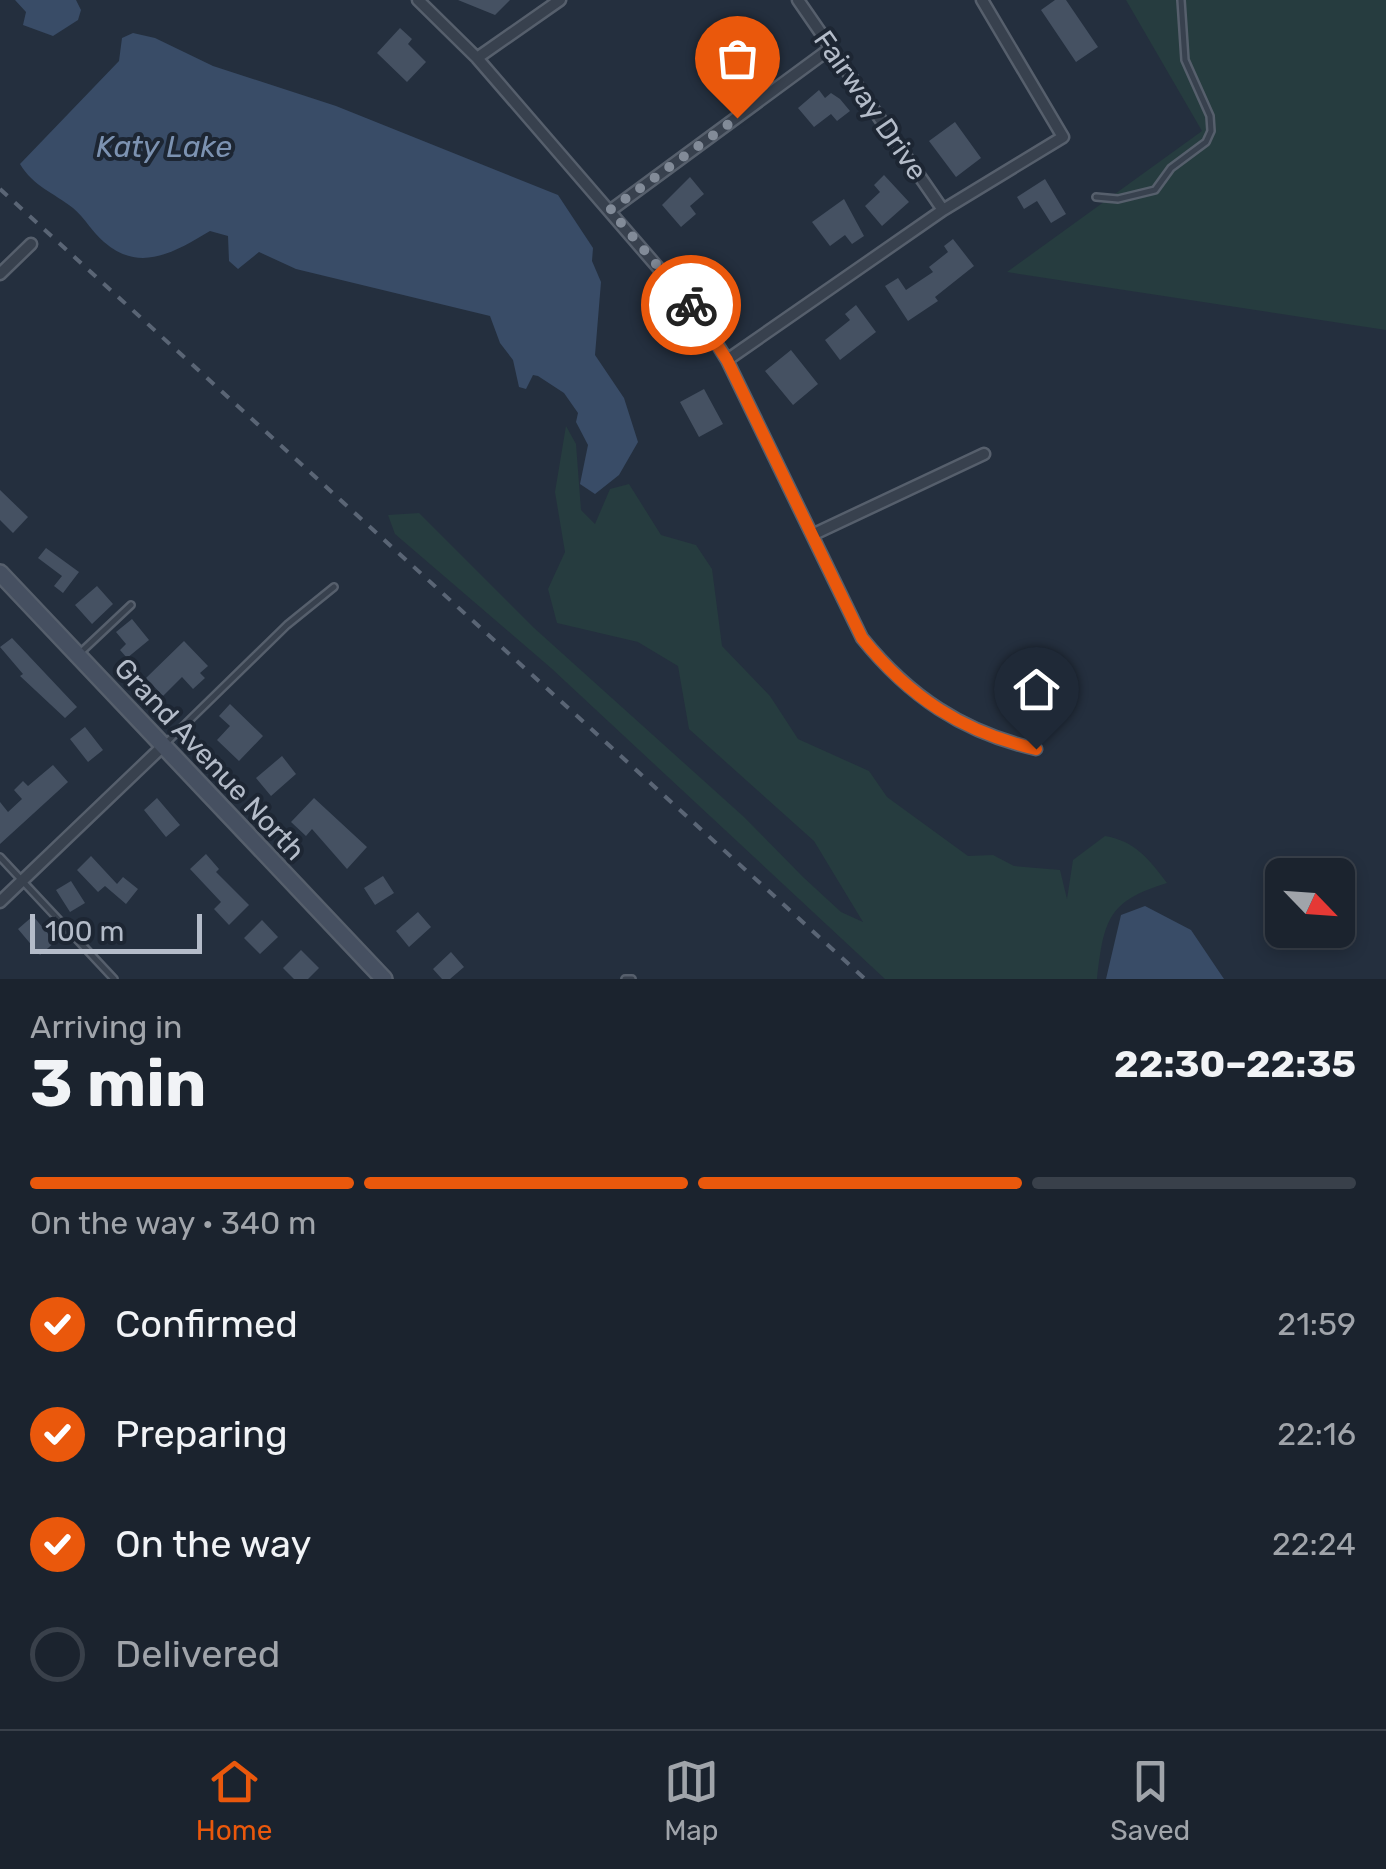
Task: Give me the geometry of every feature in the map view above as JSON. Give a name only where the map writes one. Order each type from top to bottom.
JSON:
[{"type":"main road","name":"Grand Avenue North","points":[[0,573],[384,979]]},
{"type":"street","points":[[418,0],[477,58],[699,315],[727,360],[862,638],[891,674],[928,704],[967,728],[1036,749]]},
{"type":"street","points":[[477,58],[560,0]]},
{"type":"street","name":"Fairway Drive","points":[[798,0],[943,210]]},
{"type":"street","points":[[727,360],[943,210],[1063,138],[982,0]]},
{"type":"street","points":[[610,210],[831,48]]},
{"type":"street","points":[[0,274],[31,244]]},
{"type":"street","points":[[812,535],[984,454]]},
{"type":"street","points":[[0,902],[163,746]]},
{"type":"lane","points":[[1096,197],[1118,199],[1155,190],[1171,168],[1206,142],[1211,131],[1210,116],[1185,60],[1181,0]]},
{"type":"lane","points":[[163,746],[288,625],[334,587]]},
{"type":"lane","points":[[78,655],[131,605]]},
{"type":"lane","points":[[0,857],[114,979]]},
{"type":"green space","points":[[1126,0],[1386,0],[1386,330],[1007,272],[1202,131]]},
{"type":"green space","points":[[566,426],[576,444],[581,510],[595,524],[610,489],[629,484],[661,535],[696,545],[712,569],[722,646],[770,696],[798,739],[869,771],[887,797],[968,856],[993,855],[1014,866],[1060,870],[1067,899],[1073,860],[1105,836],[1125,842],[1147,859],[1167,883],[1132,897],[1112,916],[1102,942],[1097,979],[885,979],[551,668],[395,534],[388,515],[419,513],[533,627],[744,817],[803,877],[841,912],[863,922],[814,841],[689,729],[678,666],[638,642],[557,623],[548,589],[565,552],[555,492]]},
{"type":"water","points":[[15,0],[76,0],[81,10],[78,20],[53,36],[23,25],[26,12]]},
{"type":"water","name":"Katy Lake","points":[[133,33],[155,38],[213,66],[336,106],[558,195],[593,248],[592,261],[601,282],[595,355],[624,398],[638,442],[619,475],[595,494],[580,484],[588,445],[576,422],[578,413],[564,393],[538,376],[533,375],[526,389],[519,387],[513,360],[500,343],[490,316],[296,269],[259,252],[238,269],[229,261],[228,236],[210,231],[171,252],[131,257],[104,242],[73,208],[31,178],[20,164],[119,61],[122,38]]},
{"type":"water","points":[[1145,906],[1191,930],[1224,979],[1106,979],[1121,915]]},
{"type":"building","points":[[458,0],[510,0],[495,15]]},
{"type":"building","points":[[1055,0],[1066,0],[1098,47],[1076,62],[1041,10]]},
{"type":"building","points":[[400,28],[412,39],[408,44],[426,62],[407,82],[377,53]]},
{"type":"building","points":[[819,90],[825,98],[831,93],[840,99],[850,111],[837,121],[831,114],[814,127],[798,108]]},
{"type":"building","points":[[955,122],[981,158],[956,177],[929,141]]},
{"type":"building","points":[[884,175],[909,202],[882,226],[865,206],[880,192],[874,185]]},
{"type":"building","points":[[690,177],[704,194],[690,206],[696,214],[681,227],[662,205]]},
{"type":"building","points":[[1045,179],[1066,214],[1051,223],[1037,201],[1024,209],[1017,197]]},
{"type":"building","points":[[844,199],[864,236],[852,244],[845,235],[830,246],[812,222]]},
{"type":"building","points":[[953,239],[974,266],[935,297],[938,301],[908,321],[885,286],[898,278],[906,290],[933,272],[929,267],[948,252],[944,246]]},
{"type":"building","points":[[856,305],[876,332],[840,360],[825,340],[850,320],[845,314]]},
{"type":"building","points":[[791,350],[818,384],[793,405],[765,371]]},
{"type":"building","points":[[704,389],[723,424],[699,437],[680,402]]},
{"type":"building","points":[[0,490],[28,517],[13,533],[0,520]]},
{"type":"building","points":[[46,548],[79,572],[63,593],[54,586],[62,576],[38,558]]},
{"type":"building","points":[[97,586],[113,604],[92,624],[75,605]]},
{"type":"building","points":[[132,619],[149,640],[127,658],[120,650],[126,644],[116,632]]},
{"type":"building","points":[[12,638],[77,707],[65,718],[20,676],[23,674],[0,647]]},
{"type":"building","points":[[184,641],[208,666],[200,673],[205,678],[193,689],[182,677],[163,696],[146,678]]},
{"type":"building","points":[[230,704],[263,736],[239,761],[217,740],[230,726],[219,716]]},
{"type":"building","points":[[85,727],[103,750],[88,762],[70,739]]},
{"type":"building","points":[[282,756],[296,774],[271,796],[256,778]]},
{"type":"building","points":[[53,765],[68,782],[0,844],[0,802],[8,812],[22,799],[14,790],[23,781],[28,786]]},
{"type":"building","points":[[157,798],[180,825],[166,837],[144,810]]},
{"type":"building","points":[[314,798],[367,847],[347,869],[312,829],[306,836],[291,822]]},
{"type":"building","points":[[206,854],[219,869],[216,872],[249,905],[229,925],[214,909],[221,902],[190,869]]},
{"type":"building","points":[[91,856],[117,884],[123,877],[138,889],[126,904],[105,886],[98,892],[77,870]]},
{"type":"building","points":[[383,876],[394,893],[375,905],[364,888]]},
{"type":"building","points":[[71,881],[85,903],[70,912],[56,890]]},
{"type":"building","points":[[418,912],[431,927],[409,947],[396,931]]},
{"type":"building","points":[[33,916],[55,942],[40,955],[18,929]]},
{"type":"building","points":[[262,920],[278,937],[260,954],[244,938]]},
{"type":"building","points":[[301,950],[319,968],[308,979],[294,979],[283,968]]},
{"type":"building","points":[[451,952],[464,967],[450,979],[442,979],[433,969]]},
{"type":"railway","points":[[0,189],[865,979]]},
{"type":"way so far","points":[[691,305],[610,210],[737,118]]},
{"type":"route","points":[[691,305],[727,360],[862,638],[891,674],[928,704],[967,728],[1036,749]]}]
